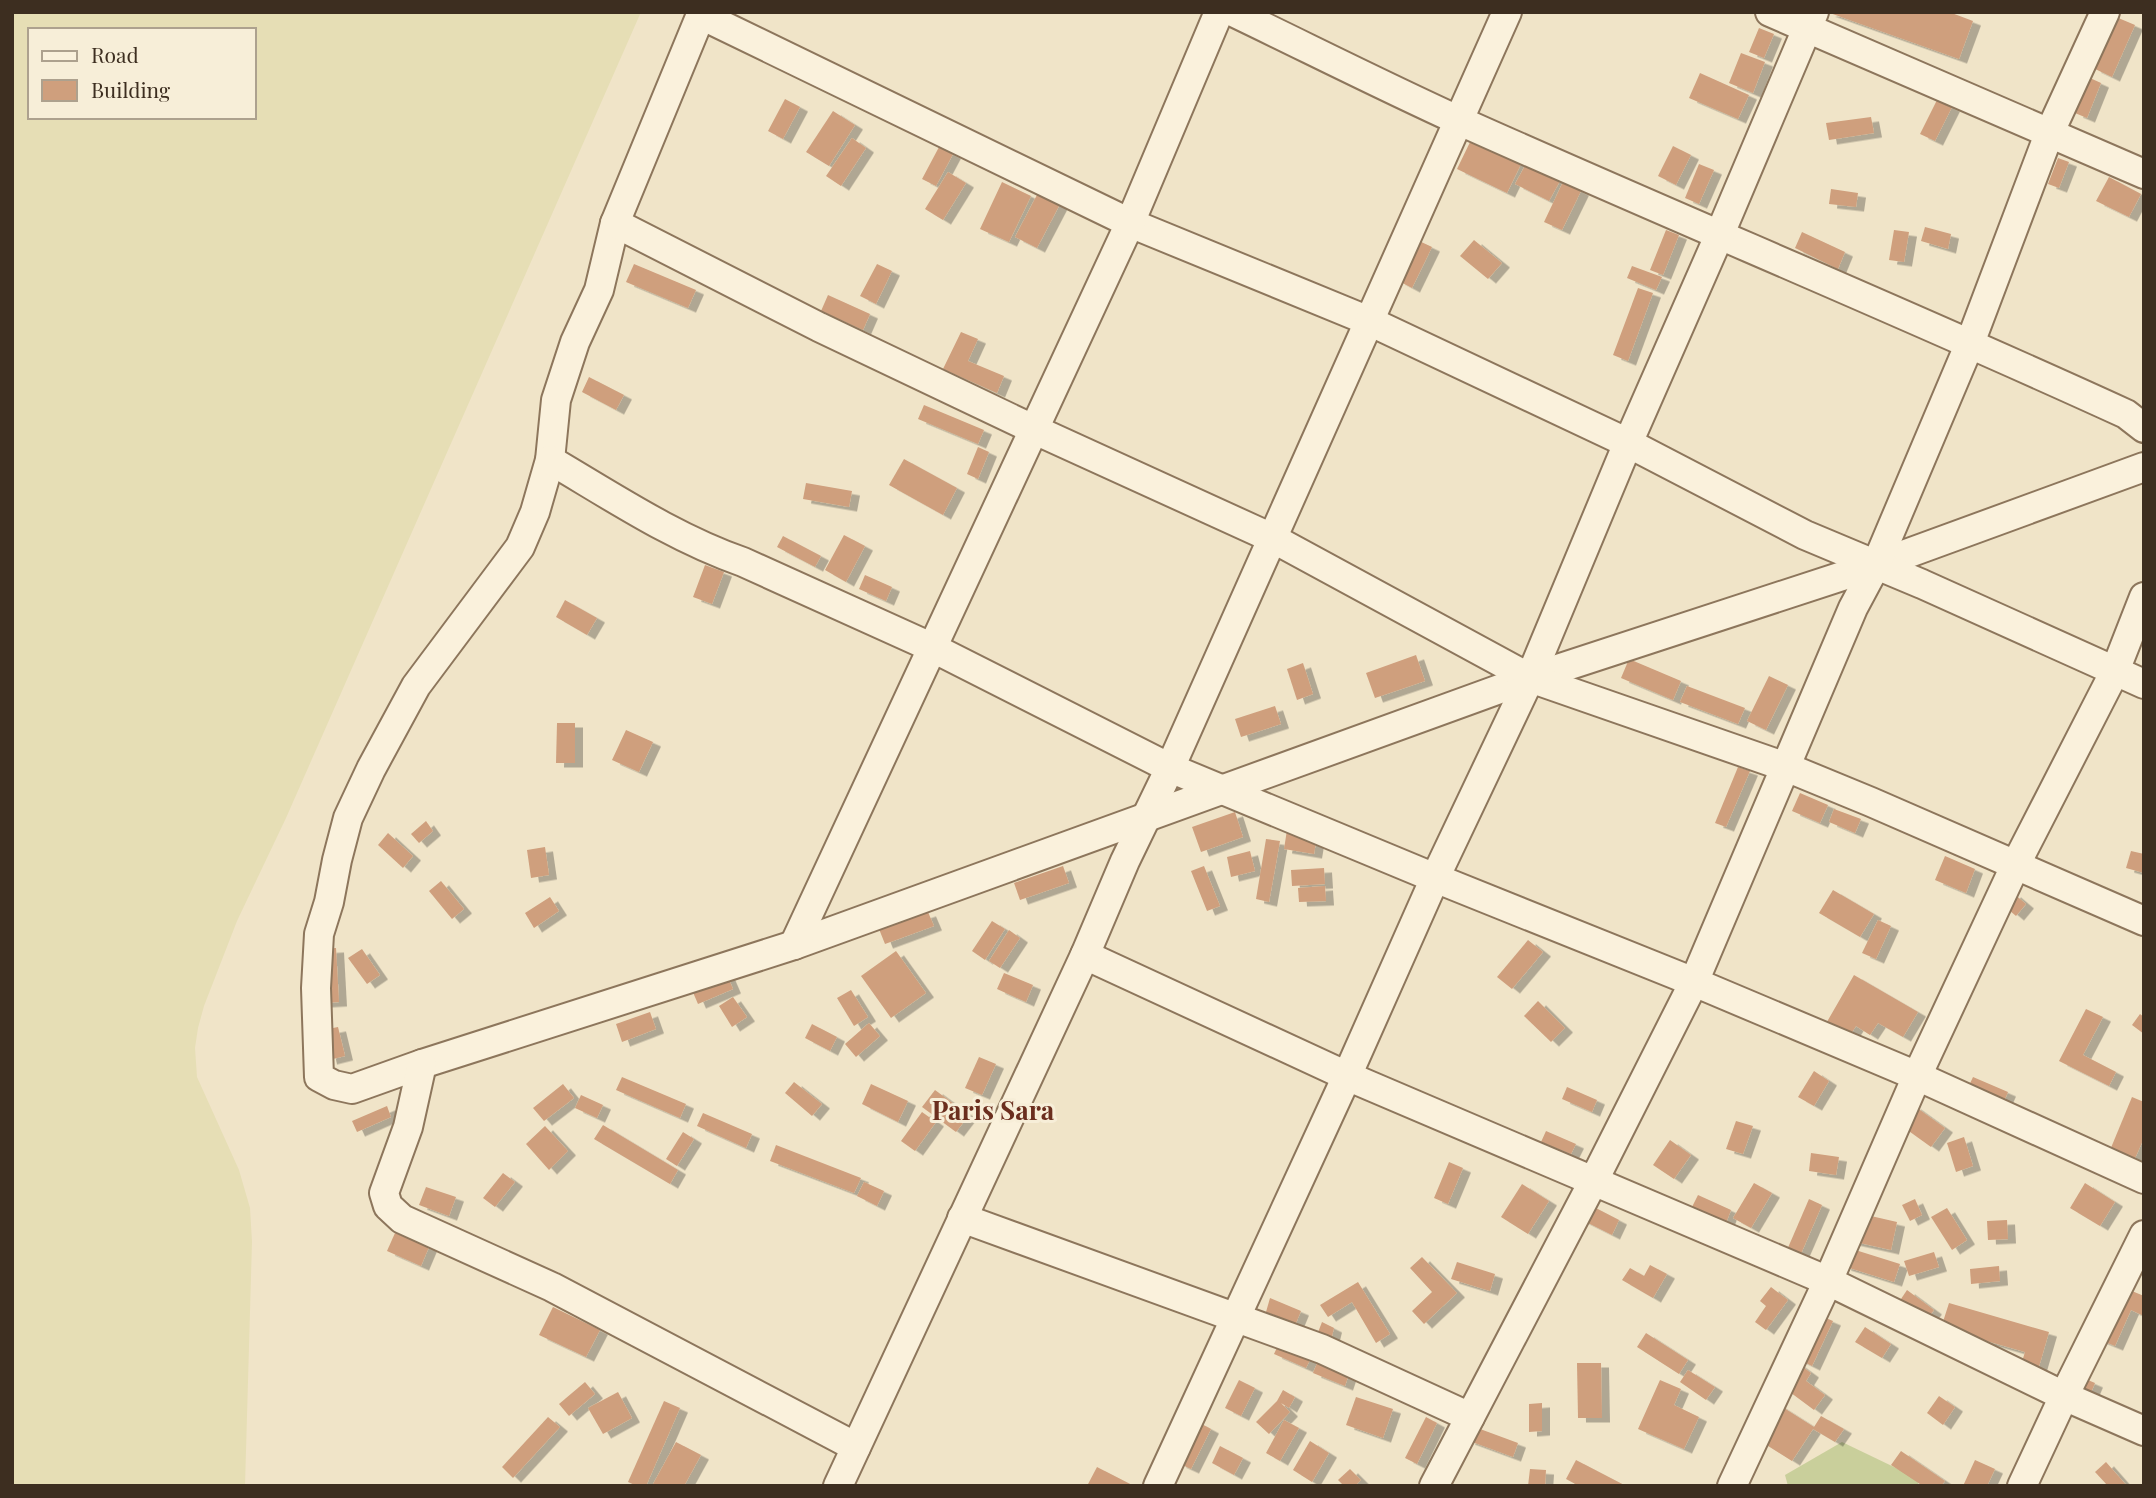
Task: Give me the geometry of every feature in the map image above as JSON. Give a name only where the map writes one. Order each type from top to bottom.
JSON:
[{"type":"street","points":[[793,945],[1130,223],[1219,12]]},
{"type":"street","points":[[1233,12],[1459,120],[2126,414],[2144,428]]},
{"type":"street","points":[[838,1486],[1170,768],[1507,12]]},
{"type":"street","points":[[1770,12],[1810,20],[2049,134],[2144,174]]},
{"type":"street","points":[[1434,1486],[1694,982],[1853,608],[1876,565],[1970,343],[2049,134],[2105,12]]},
{"type":"street","points":[[2144,467],[1876,565],[1530,678],[793,945],[352,1089],[334,1086],[319,1077],[316,988],[319,934],[348,818],[416,686],[520,547],[535,512],[550,460],[556,400],[575,342],[599,290],[615,223],[701,13],[1130,223],[1369,321],[1628,443],[1805,536],[1876,565],[2144,684]]},
{"type":"street","points":[[1158,1486],[1435,878],[1530,678],[1810,20]]},
{"type":"street","points":[[615,223],[818,327],[1272,538],[1530,678],[1786,767],[2144,921]]},
{"type":"street","points":[[550,460],[666,529],[931,647],[1170,768],[1917,1076],[2144,1180]]},
{"type":"street","points":[[1731,1486],[1828,1281],[1917,1076],[2015,864],[2115,671],[2144,597]]},
{"type":"street","points":[[1085,955],[1347,1076],[1828,1281],[2064,1396],[2144,1431]]},
{"type":"street","points":[[422,1064],[408,1127],[384,1193],[388,1206],[402,1219],[552,1287],[856,1447]]},
{"type":"street","points":[[962,1219],[1322,1349],[1469,1418]]},
{"type":"street","points":[[2022,1486],[2144,1235]]},
{"type":"shaded area","points":[[12,12],[641,12],[286,818],[237,921],[198,1028],[195,1048],[197,1077],[239,1170],[250,1208],[252,1242],[245,1486],[12,1486]]},
{"type":"green space","points":[[1842,1442],[1919,1479],[1918,1486],[1788,1486],[1785,1475]]},
{"type":"building","points":[[1827,12],[1949,12],[1973,21],[1959,59]]},
{"type":"building","points":[[2116,17],[2135,25],[2112,77],[2093,68]]},
{"type":"building","points":[[1759,28],[1774,34],[1764,58],[1749,52]]},
{"type":"building","points":[[1741,53],[1765,62],[1753,93],[1729,83]]},
{"type":"building","points":[[1700,73],[1749,95],[1738,119],[1689,98]]},
{"type":"building","points":[[2090,78],[2101,83],[2087,118],[2075,113]]},
{"type":"building","points":[[785,99],[800,107],[783,139],[768,131]]},
{"type":"building","points":[[1937,100],[1952,107],[1935,141],[1920,134]]},
{"type":"building","points":[[833,111],[855,125],[829,166],[806,152]]},
{"type":"building","points":[[1871,117],[1874,133],[1829,140],[1826,123]]},
{"type":"building","points":[[852,138],[866,148],[841,186],[826,176]]},
{"type":"building","points":[[1472,138],[1522,162],[1507,193],[1457,169]]},
{"type":"building","points":[[1673,146],[1691,155],[1676,185],[1658,176]]},
{"type":"building","points":[[939,147],[953,154],[936,186],[922,179]]},
{"type":"building","points":[[2058,158],[2069,162],[2059,188],[2048,184]]},
{"type":"building","points":[[1526,164],[1560,181],[1549,201],[1515,184]]},
{"type":"building","points":[[1699,164],[1714,170],[1699,204],[1685,198]]},
{"type":"building","points":[[948,172],[966,183],[943,220],[925,209]]},
{"type":"building","points":[[2109,177],[2141,194],[2129,217],[2096,201]]},
{"type":"building","points":[[1002,182],[1031,196],[1009,242],[980,229]]},
{"type":"building","points":[[1563,182],[1581,191],[1562,230],[1544,222]]},
{"type":"building","points":[[1831,189],[1858,193],[1856,207],[1829,204]]},
{"type":"building","points":[[1038,193],[1060,204],[1037,248],[1015,237]]},
{"type":"building","points":[[1925,227],[1951,234],[1948,249],[1921,241]]},
{"type":"building","points":[[1666,230],[1679,235],[1663,275],[1650,270]]},
{"type":"building","points":[[1894,230],[1909,232],[1904,262],[1889,260]]},
{"type":"building","points":[[1802,232],[1845,252],[1838,269],[1795,248]]},
{"type":"building","points":[[1417,240],[1432,247],[1412,288],[1397,280]]},
{"type":"building","points":[[1474,240],[1502,263],[1488,279],[1460,256]]},
{"type":"building","points":[[634,264],[696,290],[688,308],[626,282]]},
{"type":"building","points":[[877,264],[892,271],[876,304],[860,296]]},
{"type":"building","points":[[1632,266],[1662,277],[1656,290],[1627,278]]},
{"type":"building","points":[[1638,288],[1653,293],[1628,361],[1613,355]]},
{"type":"building","points":[[828,295],[870,314],[863,330],[821,311]]},
{"type":"building","points":[[961,332],[978,339],[968,361],[1004,376],[997,393],[943,369]]},
{"type":"building","points":[[589,377],[624,395],[616,410],[582,392]]},
{"type":"building","points":[[924,405],[984,430],[978,444],[918,419]]},
{"type":"building","points":[[978,447],[989,452],[978,479],[967,474]]},
{"type":"building","points":[[904,459],[957,488],[943,515],[889,485]]},
{"type":"building","points":[[806,483],[852,491],[849,507],[803,499]]},
{"type":"building","points":[[844,535],[865,546],[846,582],[825,570]]},
{"type":"building","points":[[783,536],[821,556],[815,567],[777,547]]},
{"type":"building","points":[[705,565],[724,572],[712,604],[693,597]]},
{"type":"building","points":[[865,575],[892,587],[886,601],[859,589]]},
{"type":"building","points":[[565,600],[597,618],[587,635],[556,617]]},
{"type":"building","points":[[1416,655],[1425,681],[1375,698],[1366,673]]},
{"type":"building","points":[[1629,659],[1681,681],[1673,700],[1621,678]]},
{"type":"building","points":[[1303,663],[1313,694],[1297,700],[1287,669]]},
{"type":"building","points":[[1769,676],[1788,685],[1766,730],[1747,721]]},
{"type":"building","points":[[1687,686],[1745,708],[1738,724],[1680,702]]},
{"type":"building","points":[[1275,706],[1281,724],[1241,737],[1235,719]]},
{"type":"building","points":[[557,723],[575,723],[575,763],[556,763]]},
{"type":"building","points":[[626,730],[653,742],[639,772],[612,760]]},
{"type":"building","points":[[1738,767],[1750,771],[1726,827],[1715,823]]},
{"type":"building","points":[[1800,793],[1828,805],[1820,823],[1792,811]]},
{"type":"building","points":[[1834,809],[1861,819],[1855,833],[1829,822]]},
{"type":"building","points":[[1235,812],[1243,837],[1201,852],[1192,827]]},
{"type":"building","points":[[426,821],[433,831],[419,843],[411,834]]},
{"type":"building","points":[[1287,830],[1317,836],[1314,854],[1284,849]]},
{"type":"building","points":[[388,833],[413,856],[403,868],[378,845]]},
{"type":"building","points":[[1266,839],[1280,841],[1269,902],[1256,899]]},
{"type":"building","points":[[545,847],[549,875],[531,878],[527,850]]},
{"type":"building","points":[[1250,851],[1255,871],[1231,877],[1227,857]]},
{"type":"building","points":[[2131,851],[2144,854],[2144,873],[2126,868]]},
{"type":"building","points":[[1945,856],[1975,869],[1966,893],[1935,880]]},
{"type":"building","points":[[1063,866],[1069,883],[1020,900],[1014,883]]},
{"type":"building","points":[[1204,866],[1220,906],[1207,911],[1191,871]]},
{"type":"building","points":[[1324,868],[1325,884],[1292,886],[1291,870]]},
{"type":"building","points":[[441,881],[464,909],[452,919],[429,891]]},
{"type":"building","points":[[1325,886],[1326,901],[1299,902],[1298,888]]},
{"type":"building","points":[[1833,890],[1874,914],[1860,937],[1819,913]]},
{"type":"building","points":[[2013,893],[2026,904],[2016,916],[2003,905]]},
{"type":"building","points":[[550,897],[559,911],[534,928],[525,913]]},
{"type":"building","points":[[928,912],[934,926],[885,944],[879,929]]},
{"type":"building","points":[[1878,920],[1891,926],[1876,959],[1862,953]]},
{"type":"building","points":[[992,921],[1005,929],[985,960],[972,951]]},
{"type":"building","points":[[1009,930],[1020,938],[1000,968],[989,961]]},
{"type":"building","points":[[1528,940],[1543,952],[1512,989],[1497,977]]},
{"type":"building","points":[[336,948],[339,1002],[322,1003],[319,949]]},
{"type":"building","points":[[362,949],[380,975],[367,984],[348,958]]},
{"type":"building","points":[[896,951],[926,993],[891,1018],[861,976]]},
{"type":"building","points":[[1004,973],[1033,985],[1026,1002],[997,989]]},
{"type":"building","points":[[727,975],[733,989],[698,1004],[692,990]]},
{"type":"building","points":[[1854,975],[1918,1012],[1903,1037],[1878,1023],[1870,1035],[1856,1026],[1847,1040],[1824,1027]]},
{"type":"building","points":[[851,990],[868,1017],[854,1026],[837,998]]},
{"type":"building","points":[[733,997],[747,1017],[732,1027],[719,1006]]},
{"type":"building","points":[[1538,1001],[1565,1028],[1551,1042],[1524,1016]]},
{"type":"building","points":[[2086,1009],[2103,1017],[2083,1055],[2116,1072],[2109,1086],[2059,1061]]},
{"type":"building","points":[[650,1012],[656,1029],[622,1042],[616,1024]]},
{"type":"building","points":[[2140,1014],[2144,1017],[2144,1034],[2132,1025]]},
{"type":"building","points":[[869,1023],[880,1036],[856,1057],[845,1044]]},
{"type":"building","points":[[812,1024],[837,1037],[830,1051],[805,1038]]},
{"type":"building","points":[[338,1027],[345,1056],[329,1060],[323,1030]]},
{"type":"building","points":[[979,1057],[996,1064],[982,1095],[965,1088]]},
{"type":"building","points":[[1814,1071],[1829,1081],[1814,1106],[1798,1097]]},
{"type":"building","points":[[622,1077],[686,1104],[680,1118],[616,1090]]},
{"type":"building","points":[[1973,1077],[2008,1092],[2001,1108],[1966,1092]]},
{"type":"building","points":[[794,1082],[822,1104],[812,1116],[785,1093]]},
{"type":"building","points":[[563,1084],[574,1098],[544,1121],[533,1108]]},
{"type":"building","points":[[871,1084],[908,1101],[898,1122],[862,1104]]},
{"type":"building","points":[[1567,1087],[1597,1100],[1592,1112],[1562,1099]]},
{"type":"building","points":[[935,1090],[969,1115],[956,1132],[922,1107]]},
{"type":"building","points":[[581,1095],[603,1105],[597,1118],[575,1108]]},
{"type":"building","points":[[2132,1097],[2144,1102],[2144,1138],[2132,1165],[2108,1155]]},
{"type":"building","points":[[1913,1105],[1945,1128],[1931,1147],[1899,1124]]},
{"type":"building","points":[[387,1106],[391,1117],[357,1132],[352,1121]]},
{"type":"building","points":[[922,1112],[936,1122],[915,1151],[901,1141]]},
{"type":"building","points":[[703,1113],[752,1134],[746,1148],[697,1126]]},
{"type":"building","points":[[1736,1121],[1753,1126],[1743,1154],[1726,1149]]},
{"type":"building","points":[[603,1125],[678,1170],[670,1184],[594,1139]]},
{"type":"building","points":[[545,1126],[568,1151],[549,1170],[526,1144]]},
{"type":"building","points":[[1546,1131],[1576,1144],[1571,1154],[1541,1142]]},
{"type":"building","points":[[683,1132],[694,1139],[677,1166],[666,1159]]},
{"type":"building","points":[[1964,1137],[1973,1166],[1956,1172],[1947,1143]]},
{"type":"building","points":[[1670,1140],[1691,1155],[1674,1179],[1653,1165]]},
{"type":"building","points":[[776,1145],[861,1178],[854,1193],[770,1161]]},
{"type":"building","points":[[1811,1153],[1839,1157],[1836,1175],[1809,1171]]},
{"type":"building","points":[[1449,1162],[1463,1168],[1448,1204],[1434,1198]]},
{"type":"building","points":[[503,1173],[515,1182],[495,1207],[483,1198]]},
{"type":"building","points":[[864,1182],[884,1191],[877,1206],[857,1196]]},
{"type":"building","points":[[1754,1183],[1772,1193],[1751,1228],[1733,1218]]},
{"type":"building","points":[[2085,1183],[2115,1202],[2100,1226],[2070,1208]]},
{"type":"building","points":[[1522,1184],[1549,1201],[1528,1234],[1501,1217]]},
{"type":"building","points":[[426,1187],[456,1197],[449,1216],[419,1205]]},
{"type":"building","points":[[1698,1195],[1731,1210],[1726,1223],[1692,1207]]},
{"type":"building","points":[[1809,1199],[1822,1205],[1800,1256],[1787,1250]]},
{"type":"building","points":[[1915,1199],[1922,1215],[1910,1221],[1902,1205]]},
{"type":"building","points":[[1588,1204],[1619,1220],[1612,1235],[1580,1219]]},
{"type":"building","points":[[1947,1208],[1967,1240],[1952,1250],[1931,1217]]},
{"type":"building","points":[[1858,1213],[1897,1222],[1891,1250],[1851,1241]]},
{"type":"building","points":[[2007,1220],[2008,1239],[1988,1240],[1987,1221]]},
{"type":"building","points":[[395,1233],[429,1247],[421,1266],[387,1251]]},
{"type":"building","points":[[1849,1248],[1900,1264],[1894,1282],[1843,1266]]},
{"type":"building","points":[[1934,1252],[1939,1267],[1909,1276],[1904,1261]]},
{"type":"building","points":[[1422,1257],[1457,1293],[1424,1324],[1412,1311],[1432,1292],[1410,1268]]},
{"type":"building","points":[[1457,1262],[1495,1274],[1490,1291],[1451,1279]]},
{"type":"building","points":[[1650,1265],[1667,1274],[1653,1298],[1622,1280],[1630,1268],[1644,1276]]},
{"type":"building","points":[[1999,1266],[2000,1281],[1971,1284],[1970,1269]]},
{"type":"building","points":[[1358,1282],[1390,1334],[1376,1343],[1352,1302],[1328,1317],[1320,1305]]},
{"type":"building","points":[[2115,1284],[2144,1296],[2144,1316],[2131,1310],[2115,1346],[2093,1337]]},
{"type":"building","points":[[1771,1287],[1788,1300],[1766,1330],[1755,1322],[1766,1306],[1760,1301]]},
{"type":"building","points":[[1907,1290],[1934,1310],[1923,1324],[1897,1305]]},
{"type":"building","points":[[1270,1298],[1301,1311],[1296,1323],[1266,1312]]},
{"type":"building","points":[[1949,1303],[2049,1332],[2038,1370],[2021,1365],[2025,1352],[1941,1328]]},
{"type":"building","points":[[553,1307],[600,1330],[586,1357],[539,1335]]},
{"type":"building","points":[[1814,1313],[1833,1321],[1812,1366],[1794,1357]]},
{"type":"building","points":[[1322,1322],[1334,1328],[1331,1340],[1317,1335]]},
{"type":"building","points":[[1865,1327],[1891,1344],[1882,1358],[1855,1342]]},
{"type":"building","points":[[1646,1333],[1688,1360],[1679,1374],[1637,1347]]},
{"type":"building","points":[[1280,1341],[1312,1356],[1306,1368],[1274,1354]]},
{"type":"building","points":[[1318,1361],[1349,1374],[1345,1386],[1313,1373]]},
{"type":"building","points":[[1796,1362],[1811,1373],[1806,1381],[1825,1395],[1814,1410],[1779,1384]]},
{"type":"building","points":[[1577,1363],[1601,1363],[1602,1418],[1578,1418]]},
{"type":"building","points":[[1688,1370],[1715,1387],[1706,1400],[1680,1382]]},
{"type":"building","points":[[2076,1375],[2095,1383],[2089,1397],[2070,1389]]},
{"type":"building","points":[[1239,1380],[1255,1388],[1241,1416],[1225,1408]]},
{"type":"building","points":[[1660,1380],[1681,1389],[1674,1405],[1699,1417],[1684,1449],[1638,1429]]},
{"type":"building","points":[[585,1382],[595,1394],[569,1416],[559,1404]]},
{"type":"building","points":[[1283,1390],[1295,1397],[1289,1408],[1281,1403],[1290,1412],[1269,1434],[1256,1422],[1277,1401]]},
{"type":"building","points":[[618,1392],[632,1418],[603,1434],[588,1408]]},
{"type":"building","points":[[1939,1396],[1955,1407],[1943,1425],[1927,1413]]},
{"type":"building","points":[[1356,1397],[1393,1409],[1383,1438],[1346,1425]]},
{"type":"building","points":[[664,1401],[680,1408],[646,1486],[637,1486],[628,1482]]},
{"type":"building","points":[[1542,1403],[1542,1431],[1529,1432],[1529,1404]]},
{"type":"building","points":[[1776,1403],[1814,1427],[1821,1416],[1844,1429],[1835,1442],[1813,1429],[1792,1461],[1754,1437]]},
{"type":"building","points":[[548,1417],[560,1427],[513,1478],[502,1467]]},
{"type":"building","points":[[1426,1417],[1437,1423],[1417,1464],[1405,1458]]},
{"type":"building","points":[[1284,1420],[1299,1428],[1280,1461],[1266,1453]]},
{"type":"building","points":[[1198,1422],[1211,1429],[1191,1469],[1178,1463]]},
{"type":"building","points":[[1472,1426],[1518,1443],[1513,1457],[1467,1440]]},
{"type":"building","points":[[1310,1441],[1329,1453],[1312,1482],[1293,1470]]},
{"type":"building","points":[[676,1442],[701,1455],[684,1486],[652,1486]]},
{"type":"building","points":[[1220,1446],[1243,1458],[1234,1475],[1212,1463]]},
{"type":"building","points":[[1901,1451],[1945,1481],[1941,1486],[1923,1486],[1891,1465]]},
{"type":"building","points":[[1576,1460],[1626,1486],[1579,1486],[1566,1479]]},
{"type":"building","points":[[1975,1460],[1995,1469],[1987,1486],[1963,1486]]},
{"type":"building","points":[[2106,1462],[2127,1486],[2108,1486],[2095,1472]]},
{"type":"building","points":[[1097,1467],[1134,1486],[1087,1486]]},
{"type":"building","points":[[1350,1469],[1361,1480],[1355,1486],[1344,1486],[1338,1480]]},
{"type":"building","points":[[1530,1469],[1546,1470],[1545,1486],[1528,1486]]},
{"type":"district","name":"Paris Sara","points":[[993,1109]]}]
